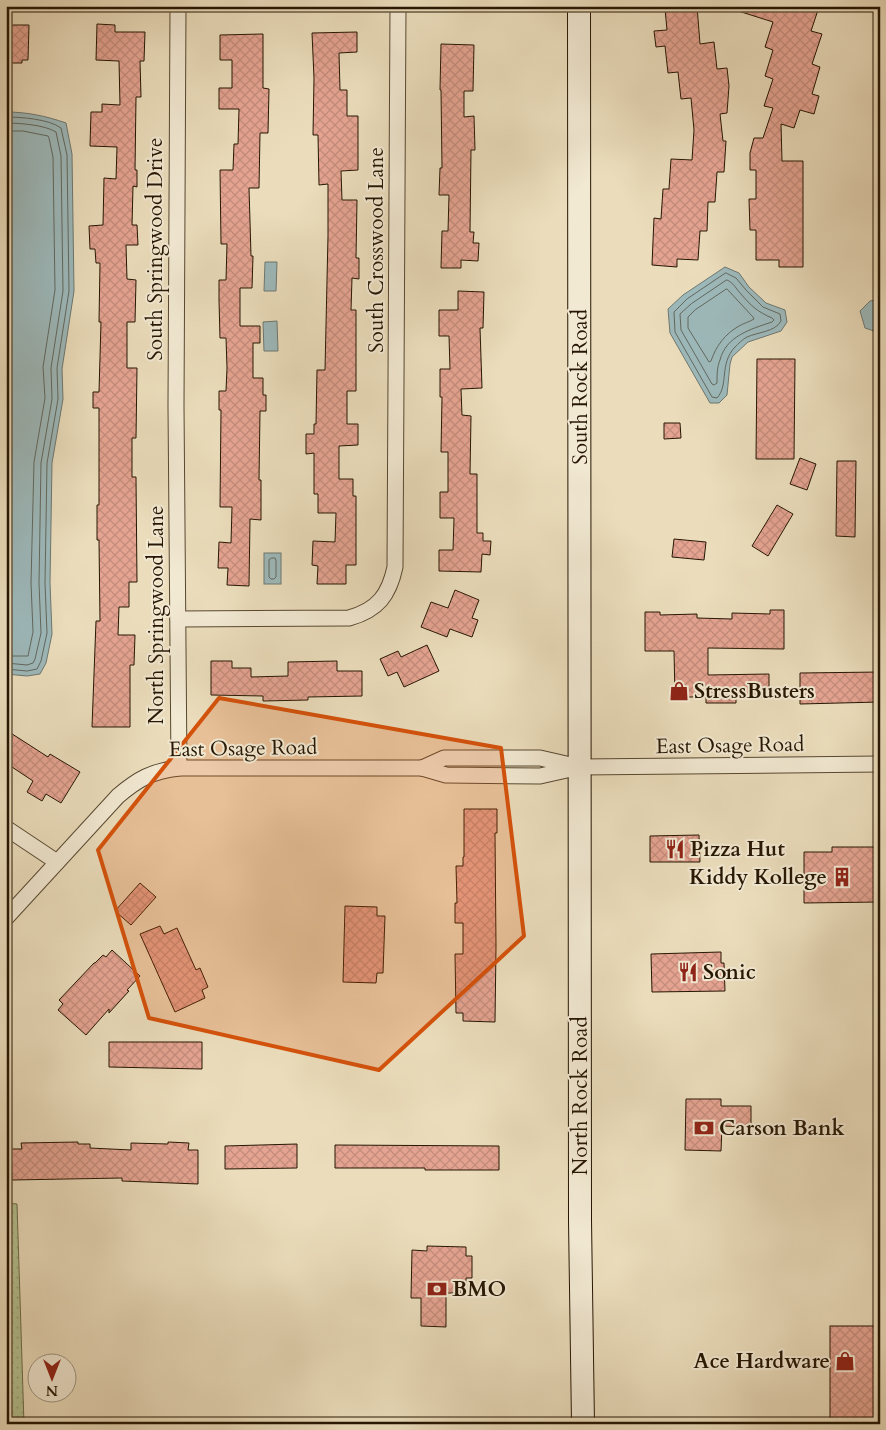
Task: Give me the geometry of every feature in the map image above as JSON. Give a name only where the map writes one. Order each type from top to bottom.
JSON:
[{"type":"main road","name":"South Rock Road","points":[[579,6],[580,767]]},
{"type":"main road","name":"North Rock Road","points":[[580,767],[580,1220],[583,1424]]},
{"type":"street","name":"South Springwood Drive","points":[[177,492],[178,6]]},
{"type":"street","name":"South Crosswood Lane","points":[[178,619],[349,618],[370,610],[390,588],[396,567],[398,6]]},
{"type":"street","name":"North Springwood Lane","points":[[177,492],[179,768]]},
{"type":"street","name":"East Osage Road","points":[[6,918],[118,796],[134,782],[163,770],[179,768],[422,768],[444,758],[540,758],[580,767],[880,764]]},
{"type":"street","points":[[6,828],[57,862]]},
{"type":"highlighted area","points":[[219,698],[501,748],[524,936],[379,1070],[149,1018],[98,850]]},
{"type":"green space","points":[[6,1203],[17,1204],[24,1424],[6,1424]]},
{"type":"water","points":[[6,112],[36,115],[66,123],[72,154],[74,291],[62,369],[63,399],[52,463],[50,583],[52,634],[46,663],[40,674],[27,676],[6,674]]},
{"type":"water","points":[[265,262],[277,262],[276,291],[264,291]]},
{"type":"water","points":[[725,267],[739,273],[749,287],[766,303],[785,310],[787,322],[781,331],[748,342],[732,357],[727,395],[719,403],[710,403],[670,333],[668,309],[683,295]]},
{"type":"water","points":[[880,299],[880,333],[865,328],[860,311],[870,301]]},
{"type":"water","points":[[277,321],[278,351],[264,351],[263,322]]},
{"type":"water","points":[[264,553],[281,553],[281,584],[264,584]]},
{"type":"building","points":[[697,6],[700,44],[714,42],[717,69],[727,68],[729,86],[727,113],[720,114],[723,141],[726,141],[724,172],[717,172],[715,202],[708,202],[707,231],[700,231],[698,260],[677,259],[677,267],[652,265],[654,218],[661,219],[663,189],[669,189],[671,159],[692,160],[694,130],[691,98],[681,99],[678,72],[668,73],[665,46],[656,47],[654,31],[667,30],[665,9]]},
{"type":"building","points":[[733,6],[804,6],[818,10],[811,31],[822,34],[812,64],[820,67],[812,94],[819,96],[814,114],[800,110],[794,128],[781,124],[782,161],[803,161],[803,267],[779,267],[779,260],[756,260],[756,230],[750,230],[749,199],[756,199],[756,170],[750,170],[750,153],[754,138],[763,138],[773,108],[764,106],[773,79],[765,76],[773,50],[765,47],[773,22],[732,9]]},
{"type":"building","points":[[97,24],[115,25],[115,32],[145,32],[144,61],[140,61],[141,97],[136,97],[135,170],[137,170],[137,187],[133,186],[132,225],[137,225],[138,245],[126,245],[127,279],[136,280],[135,322],[127,322],[127,368],[137,368],[136,438],[132,438],[132,477],[136,477],[137,582],[129,582],[129,607],[119,607],[118,635],[135,635],[134,665],[130,665],[130,727],[92,727],[96,621],[100,621],[99,540],[97,540],[99,408],[93,408],[93,392],[99,392],[101,322],[99,322],[100,263],[96,263],[95,249],[90,249],[89,226],[103,225],[104,178],[116,179],[117,147],[90,146],[91,112],[102,112],[102,104],[120,105],[119,61],[96,60]]},
{"type":"building","points":[[6,25],[29,25],[28,60],[22,60],[22,63],[6,63]]},
{"type":"building","points":[[357,32],[357,52],[339,53],[340,90],[347,90],[347,116],[358,116],[358,170],[341,171],[342,200],[357,200],[356,258],[359,258],[359,279],[352,278],[351,310],[356,310],[356,391],[347,391],[347,424],[358,424],[358,445],[339,446],[339,479],[353,479],[353,496],[356,496],[356,565],[346,565],[346,584],[317,584],[318,566],[312,565],[313,541],[335,542],[336,513],[318,513],[318,494],[314,494],[314,453],[306,454],[306,434],[314,434],[314,424],[316,424],[317,370],[325,370],[328,236],[328,184],[319,185],[318,135],[313,135],[314,78],[312,33]]},
{"type":"building","points":[[263,34],[263,88],[269,89],[268,133],[260,133],[259,188],[249,188],[251,256],[253,256],[252,288],[240,288],[240,326],[260,326],[260,343],[253,343],[253,378],[263,378],[263,395],[266,395],[266,411],[260,411],[259,480],[261,480],[261,520],[250,519],[249,586],[227,585],[228,568],[218,568],[219,542],[231,543],[232,507],[220,507],[221,410],[219,410],[219,391],[226,391],[227,368],[226,338],[220,338],[219,280],[226,280],[227,244],[221,244],[220,170],[233,170],[234,144],[238,144],[239,109],[219,109],[219,88],[232,88],[232,60],[220,60],[220,35]]},
{"type":"building","points":[[441,44],[474,45],[473,91],[464,91],[464,117],[474,116],[475,150],[471,150],[470,232],[474,232],[473,243],[479,243],[478,261],[461,260],[461,268],[441,268],[442,231],[448,231],[449,195],[439,195],[440,168],[442,168]]},
{"type":"building","points":[[458,291],[484,292],[483,328],[480,328],[482,388],[461,389],[462,415],[471,416],[470,474],[477,474],[477,533],[483,533],[483,541],[491,541],[490,555],[482,554],[481,572],[439,571],[439,550],[453,550],[454,518],[440,518],[440,492],[448,492],[448,452],[441,452],[442,397],[440,397],[440,369],[450,369],[449,336],[439,336],[439,310],[458,310]]},
{"type":"building","points":[[757,359],[795,359],[794,459],[756,459]]},
{"type":"building","points":[[664,423],[680,423],[681,438],[664,439]]},
{"type":"building","points":[[800,458],[816,464],[807,490],[790,484]]},
{"type":"building","points":[[837,461],[856,461],[855,537],[836,536]]},
{"type":"building","points":[[777,505],[793,514],[768,556],[752,546]]},
{"type":"building","points":[[674,539],[706,542],[704,560],[672,557]]},
{"type":"building","points":[[455,590],[479,600],[472,618],[478,620],[472,637],[450,629],[447,637],[421,627],[431,602],[448,608]]},
{"type":"building","points":[[770,610],[784,610],[784,649],[708,648],[708,675],[769,674],[769,697],[736,698],[736,703],[706,703],[706,697],[675,697],[674,651],[645,651],[645,612],[660,612],[660,615],[697,614],[697,618],[732,619],[732,613],[770,614]]},
{"type":"building","points":[[427,645],[439,671],[404,687],[397,672],[388,676],[380,659],[398,651],[401,657]]},
{"type":"building","points":[[211,661],[232,661],[232,668],[251,668],[251,677],[288,676],[288,662],[337,661],[337,671],[362,671],[362,696],[308,697],[308,700],[263,701],[263,696],[211,695]]},
{"type":"building","points":[[880,672],[880,702],[800,704],[800,673]]},
{"type":"building","points":[[6,730],[48,757],[50,754],[80,772],[61,803],[46,794],[42,801],[27,792],[33,781],[6,763]]},
{"type":"building","points":[[464,809],[497,809],[497,833],[495,833],[495,1022],[463,1021],[463,1013],[456,1013],[455,954],[463,954],[463,923],[455,923],[455,903],[457,903],[456,866],[463,866]]},
{"type":"building","name":"Pizza Hut","points":[[699,835],[700,862],[650,862],[650,836]]},
{"type":"building","name":"Kiddy Kollege","points":[[832,847],[875,847],[875,852],[880,851],[880,902],[804,903],[804,852],[832,852]]},
{"type":"building","points":[[140,883],[156,897],[131,925],[115,911]]},
{"type":"building","points":[[345,906],[377,907],[377,916],[385,916],[383,973],[377,973],[376,983],[343,982]]},
{"type":"building","points":[[160,926],[164,934],[177,928],[196,970],[200,968],[208,987],[202,990],[205,998],[175,1012],[140,934]]},
{"type":"building","points":[[112,950],[140,976],[109,1013],[109,1009],[86,1035],[58,1010],[63,1004],[59,1000],[94,963],[103,955],[106,957]]},
{"type":"building","name":"Sonic","points":[[721,952],[721,963],[724,963],[725,991],[652,992],[651,954]]},
{"type":"building","points":[[109,1042],[202,1042],[202,1069],[109,1067]]},
{"type":"building","points":[[686,1099],[721,1099],[721,1106],[751,1106],[751,1127],[722,1126],[721,1151],[685,1150]]},
{"type":"building","points":[[78,1142],[78,1144],[90,1144],[90,1148],[131,1150],[131,1143],[189,1143],[188,1150],[198,1150],[198,1184],[122,1181],[122,1178],[12,1180],[11,1149],[22,1149],[21,1143]]},
{"type":"building","points":[[297,1144],[297,1168],[225,1169],[225,1146]]},
{"type":"building","points":[[335,1145],[499,1146],[499,1170],[335,1168]]},
{"type":"building","name":"BMO","points":[[427,1246],[466,1247],[466,1256],[472,1256],[472,1278],[466,1278],[466,1286],[462,1286],[461,1293],[446,1293],[446,1327],[421,1326],[421,1298],[411,1298],[412,1250],[427,1251]]},
{"type":"building","points":[[830,1326],[880,1326],[880,1424],[830,1424]]},
{"type":"place","name":"StressBusters","points":[[679,691]]},
{"type":"place","name":"Pizza Hut","points":[[675,849]]},
{"type":"place","name":"Kiddy Kollege","points":[[842,877]]},
{"type":"place","name":"Sonic","points":[[688,972]]},
{"type":"place","name":"Carson Bank","points":[[704,1128]]},
{"type":"place","name":"BMO","points":[[437,1289]]},
{"type":"place","name":"Ace Hardware","points":[[845,1361]]}]
